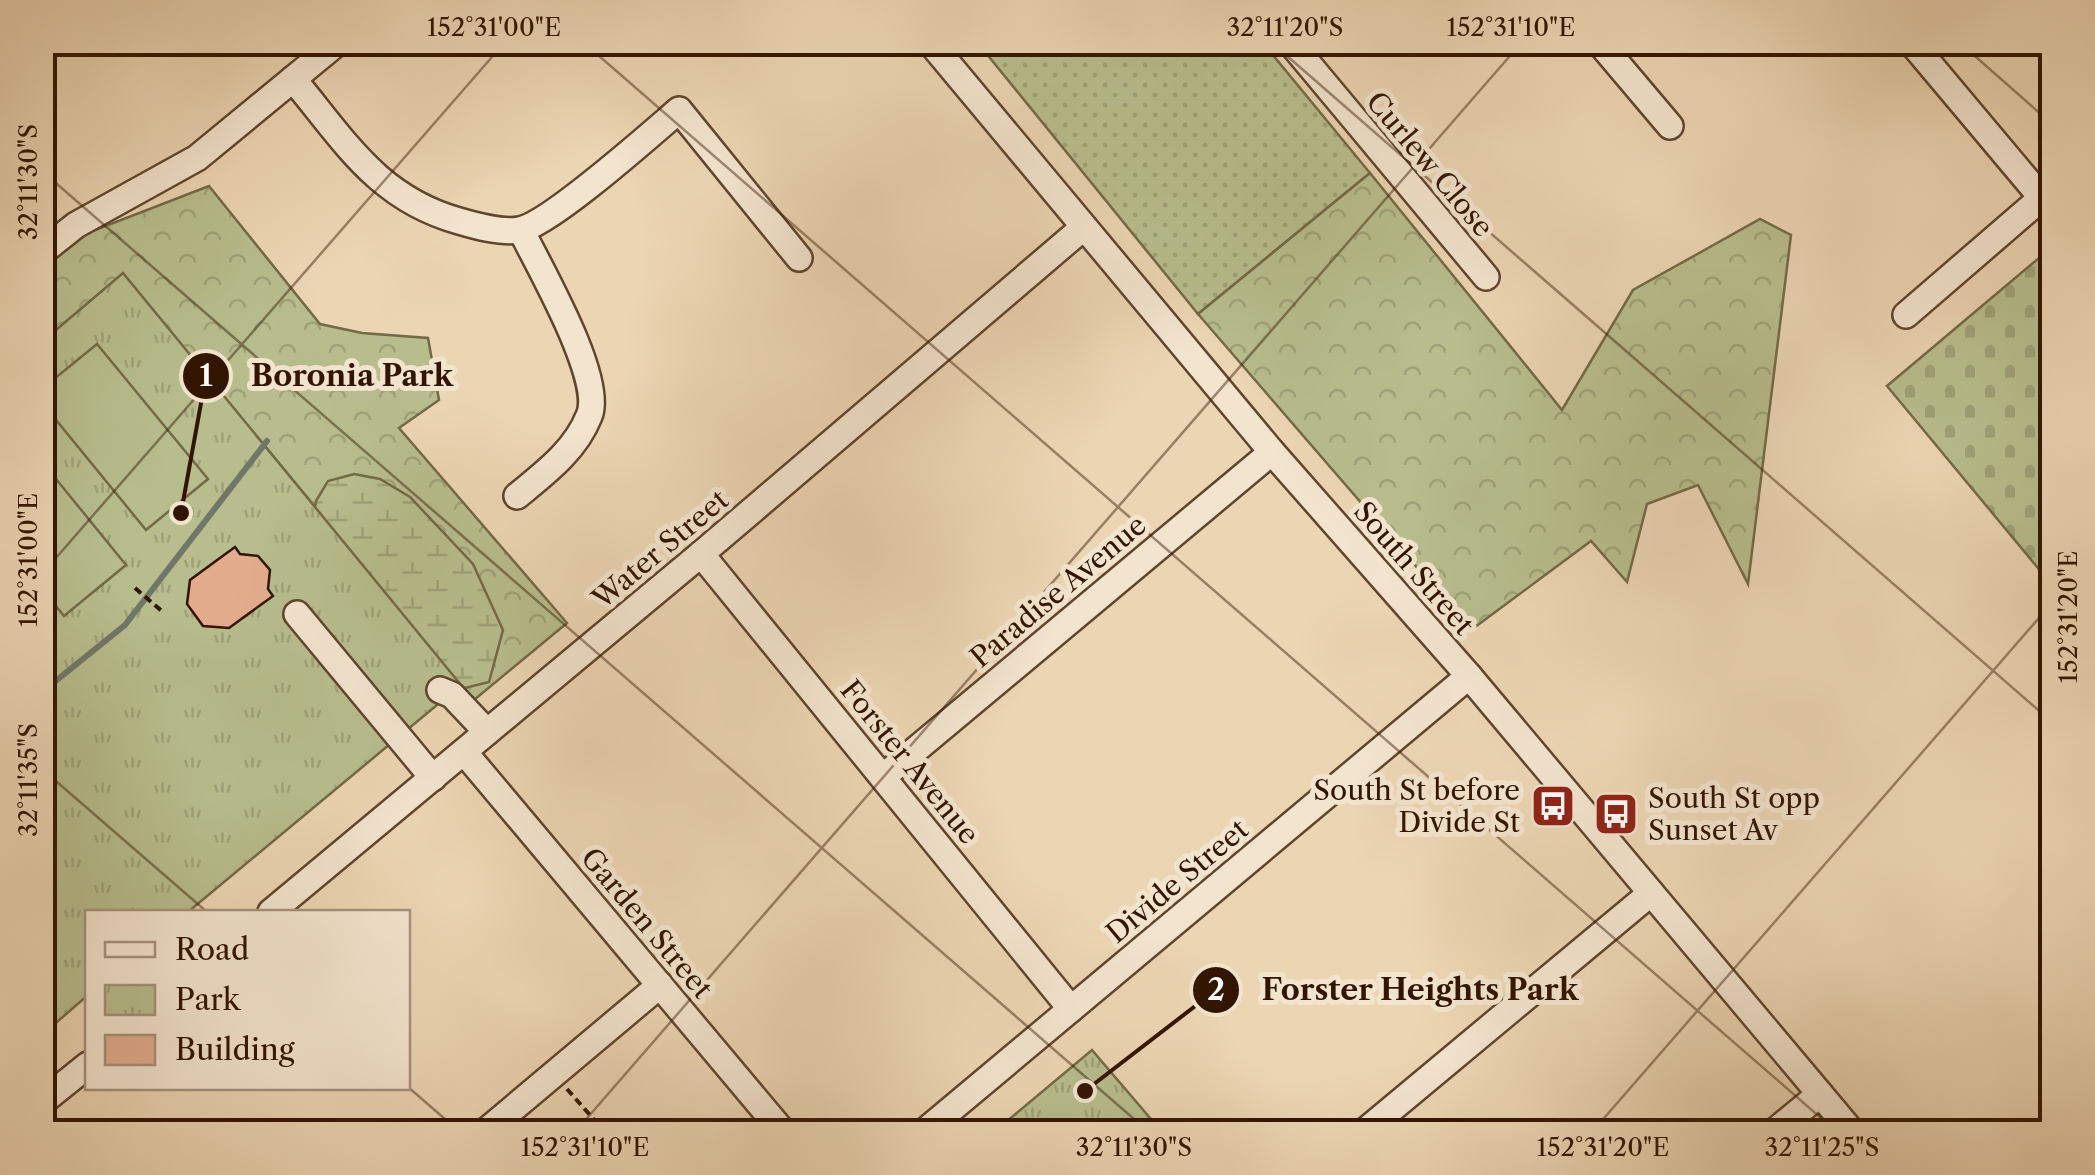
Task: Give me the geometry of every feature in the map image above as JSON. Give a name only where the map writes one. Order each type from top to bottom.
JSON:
[{"type":"street","points":[[42,252],[76,225],[197,158],[338,42]]},
{"type":"street","name":"South Street","points":[[930,42],[1272,452],[1469,676],[1852,1132]]},
{"type":"street","name":"Curlew Close","points":[[1290,42],[1486,277]]},
{"type":"street","points":[[1599,42],[1670,126]]},
{"type":"street","points":[[1906,315],[2047,194],[1911,42]]},
{"type":"street","points":[[293,79],[378,180],[424,211],[476,226],[521,230],[562,205],[680,110],[799,258]]},
{"type":"street","name":"Water Street","points":[[273,910],[1084,227]]},
{"type":"street","points":[[517,496],[566,456],[592,413],[585,361],[521,230]]},
{"type":"street","name":"Paradise Avenue","points":[[883,776],[1272,452]]},
{"type":"street","name":"Forster Avenue","points":[[700,554],[1071,1009]]},
{"type":"street","points":[[298,614],[433,778]]},
{"type":"street","name":"Divide Street","points":[[924,1132],[1469,676]]},
{"type":"street","points":[[440,690],[452,695],[488,732]]},
{"type":"street","name":"Garden Street","points":[[464,752],[783,1132]]},
{"type":"street","points":[[1364,1132],[1651,893]]},
{"type":"street","points":[[485,1132],[660,985]]},
{"type":"street","points":[[42,1102],[85,1066]]},
{"type":"street","points":[[1774,1132],[1820,1094]]},
{"type":"path","points":[[135,588],[163,612]]},
{"type":"path","points":[[554,1074],[605,1132]]},
{"type":"green space","points":[[977,42],[1263,43],[1370,173],[1198,314]]},
{"type":"green space","points":[[1370,173],[1562,410],[1633,290],[1760,219],[1791,235],[1748,584],[1698,485],[1647,504],[1627,582],[1591,541],[1471,630],[1198,314]]},
{"type":"green space","points":[[209,186],[320,324],[362,333],[428,338],[439,400],[399,428],[567,623],[474,700],[123,274],[43,341],[43,267],[82,235]]},
{"type":"green space","points":[[2052,247],[2052,585],[1887,386]]},
{"type":"green space","points":[[123,273],[461,685],[190,910],[85,910],[85,998],[43,1034],[43,341]]},
{"type":"green space","points":[[97,344],[208,479],[146,530],[43,404],[43,388]]},
{"type":"green space","points":[[43,463],[126,565],[64,616],[43,590]]},
{"type":"green space","points":[[354,474],[380,479],[410,497],[473,564],[503,630],[489,682],[465,688],[434,678],[311,534],[316,501],[328,481]]},
{"type":"green space","points":[[1092,1050],[1162,1132],[994,1132]]},
{"type":"building","points":[[235,547],[240,554],[258,556],[270,570],[268,589],[273,596],[229,628],[203,626],[187,604],[190,580]]},
{"type":"waterway","points":[[42,692],[125,625],[267,441]]},
{"type":"place","name":"Boronia Park","points":[[181,513]]},
{"type":"place","name":"South St before Divide St","points":[[1553,806]]},
{"type":"place","name":"South St opp Sunset Av","points":[[1616,814]]},
{"type":"place","name":"Forster Heights Park","points":[[1085,1091]]}]
